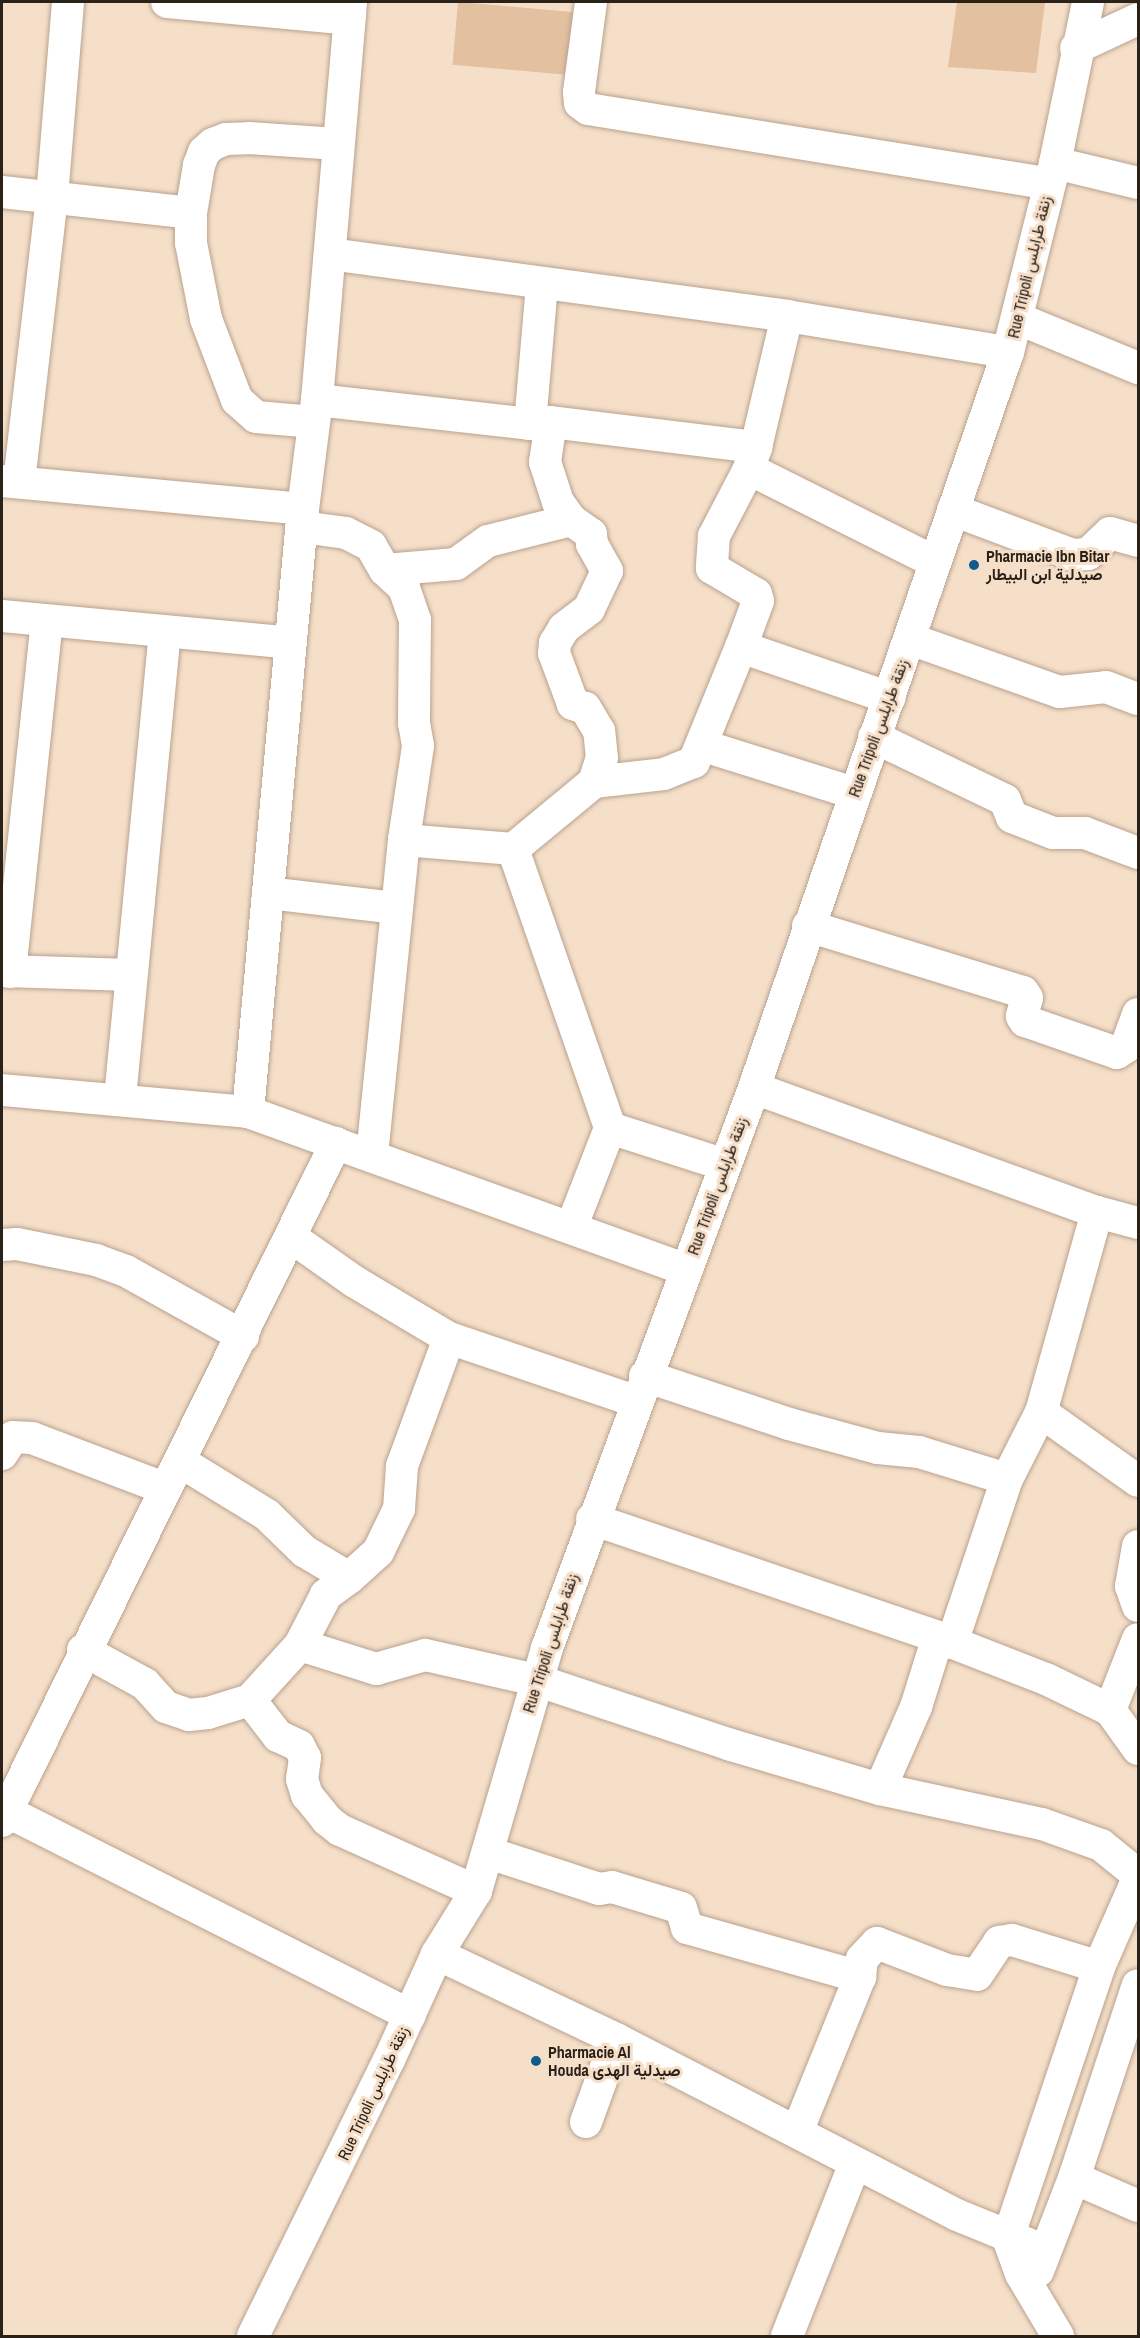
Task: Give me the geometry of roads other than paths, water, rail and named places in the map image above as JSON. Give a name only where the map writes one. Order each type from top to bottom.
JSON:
[{"type":"street","points":[[68,2],[52,197],[10,482],[302,518],[361,539],[371,546],[385,570],[404,588],[415,620],[414,723],[418,746],[396,908],[372,1155]]},
{"type":"street","points":[[167,2],[350,10],[330,254],[302,518],[248,1112]]},
{"type":"street","points":[[591,2],[579,92],[580,104],[588,109],[1138,183]]},
{"type":"street","name":"Rue Tripoli زنقة طرابلس","points":[[253,2337],[410,2015],[437,1954],[476,1891],[489,1853],[536,1680],[640,1388],[754,1088],[1019,319],[1052,173],[1076,48],[1088,2]]},
{"type":"street","points":[[1076,48],[1138,19]]},
{"type":"street","points":[[338,144],[249,138],[226,139],[213,144],[204,152],[199,165],[191,213],[191,243],[206,318],[237,400],[255,417],[315,411],[541,423],[752,458],[935,562]]},
{"type":"street","points":[[2,192],[191,213]]},
{"type":"street","points":[[330,254],[787,316],[1008,352]]},
{"type":"street","points":[[543,284],[541,423],[545,462],[558,502],[571,520],[591,534],[592,544],[607,571],[589,609],[564,628],[555,643],[560,676],[573,704],[585,708],[599,731],[602,758],[594,782]]},
{"type":"street","points":[[404,840],[513,849],[594,782],[683,769],[694,762],[704,746],[758,601],[756,594],[717,572],[711,560],[714,536],[752,458],[787,316]]},
{"type":"street","points":[[1019,319],[1138,368]]},
{"type":"street","points":[[953,510],[1073,555],[1088,554],[1110,533],[1138,541]]},
{"type":"street","points":[[385,570],[456,564],[488,541],[571,520]]},
{"type":"street","points":[[2,616],[291,643]]},
{"type":"street","points":[[47,622],[14,830],[6,971],[131,975]]},
{"type":"street","points":[[120,1098],[165,633]]},
{"type":"street","points":[[909,639],[1060,692],[1106,687],[1138,699]]},
{"type":"street","points":[[741,647],[890,698]]},
{"type":"street","points":[[874,737],[1005,800],[1012,817],[1053,833],[1085,833],[1138,853]]},
{"type":"street","points":[[704,746],[854,793]]},
{"type":"street","points":[[513,849],[610,1128],[571,1228]]},
{"type":"street","points":[[268,893],[396,908]]},
{"type":"street","points":[[808,926],[1023,992],[1027,998],[1022,1016],[1025,1021],[1117,1053],[1126,1047],[1138,1014]]},
{"type":"street","points":[[754,1088],[1097,1212],[1138,1222]]},
{"type":"street","points":[[2,1090],[120,1098],[248,1112],[686,1270]]},
{"type":"street","points":[[610,1128],[725,1165]]},
{"type":"street","points":[[336,1143],[181,1462],[83,1650],[3,1814],[410,2015]]},
{"type":"street","points":[[880,1789],[945,1640],[1007,1479],[1041,1412],[1097,1212]]},
{"type":"street","points":[[291,1237],[355,1282],[449,1338],[878,1448],[919,1452],[1007,1479]]},
{"type":"street","points":[[2,1245],[17,1244],[96,1260],[126,1271],[243,1336]]},
{"type":"street","points":[[83,1650],[145,1684],[166,1707],[189,1715],[208,1713],[250,1700],[300,1645],[326,1595],[378,1552],[399,1509],[402,1466],[449,1338]]},
{"type":"street","points":[[1041,1412],[1138,1481]]},
{"type":"street","points":[[2,1454],[14,1437],[32,1438],[166,1489]]},
{"type":"street","points":[[181,1462],[267,1515],[304,1551],[349,1578]]},
{"type":"street","points":[[592,1519],[945,1640],[1046,1679],[1110,1710],[1138,1749]]},
{"type":"street","points":[[1138,1546],[1131,1587],[1138,1606]]},
{"type":"street","points":[[1110,1710],[1138,1639]]},
{"type":"street","points":[[300,1645],[376,1669],[425,1655],[536,1680],[730,1745],[880,1789],[1042,1824],[1101,1845],[1138,1876],[1099,1967],[1008,2238],[1020,2274],[1035,2295],[1058,2337]]},
{"type":"street","points":[[250,1700],[278,1736],[299,1746],[306,1758],[303,1779],[308,1795],[327,1820],[340,1830],[476,1891]]},
{"type":"street","points":[[489,1853],[599,1889],[612,1887],[681,1908],[687,1928],[860,1977]]},
{"type":"street","points":[[798,2132],[860,1977],[862,1959],[878,1943],[947,1970],[976,1975],[999,1942],[1012,1940],[1099,1967]]},
{"type":"street","points":[[437,1954],[616,2039],[855,2163],[1008,2238],[1045,2251]]},
{"type":"street","points":[[1035,2295],[1036,2276],[1074,2178],[1084,2140],[1133,2020],[1138,1985]]},
{"type":"street","points":[[586,2122],[616,2039]]},
{"type":"street","points":[[1047,2124],[1084,2140]]},
{"type":"street","points":[[787,2337],[855,2163]]},
{"type":"street","points":[[1074,2178],[1138,2206]]},
{"type":"place","name":"Pharmacie Ibn Bitar صيدلية ابن البيطار","points":[[974,565]]},
{"type":"place","name":"Pharmacie Al Houda صيدلية الهدى","points":[[536,2061]]}]
